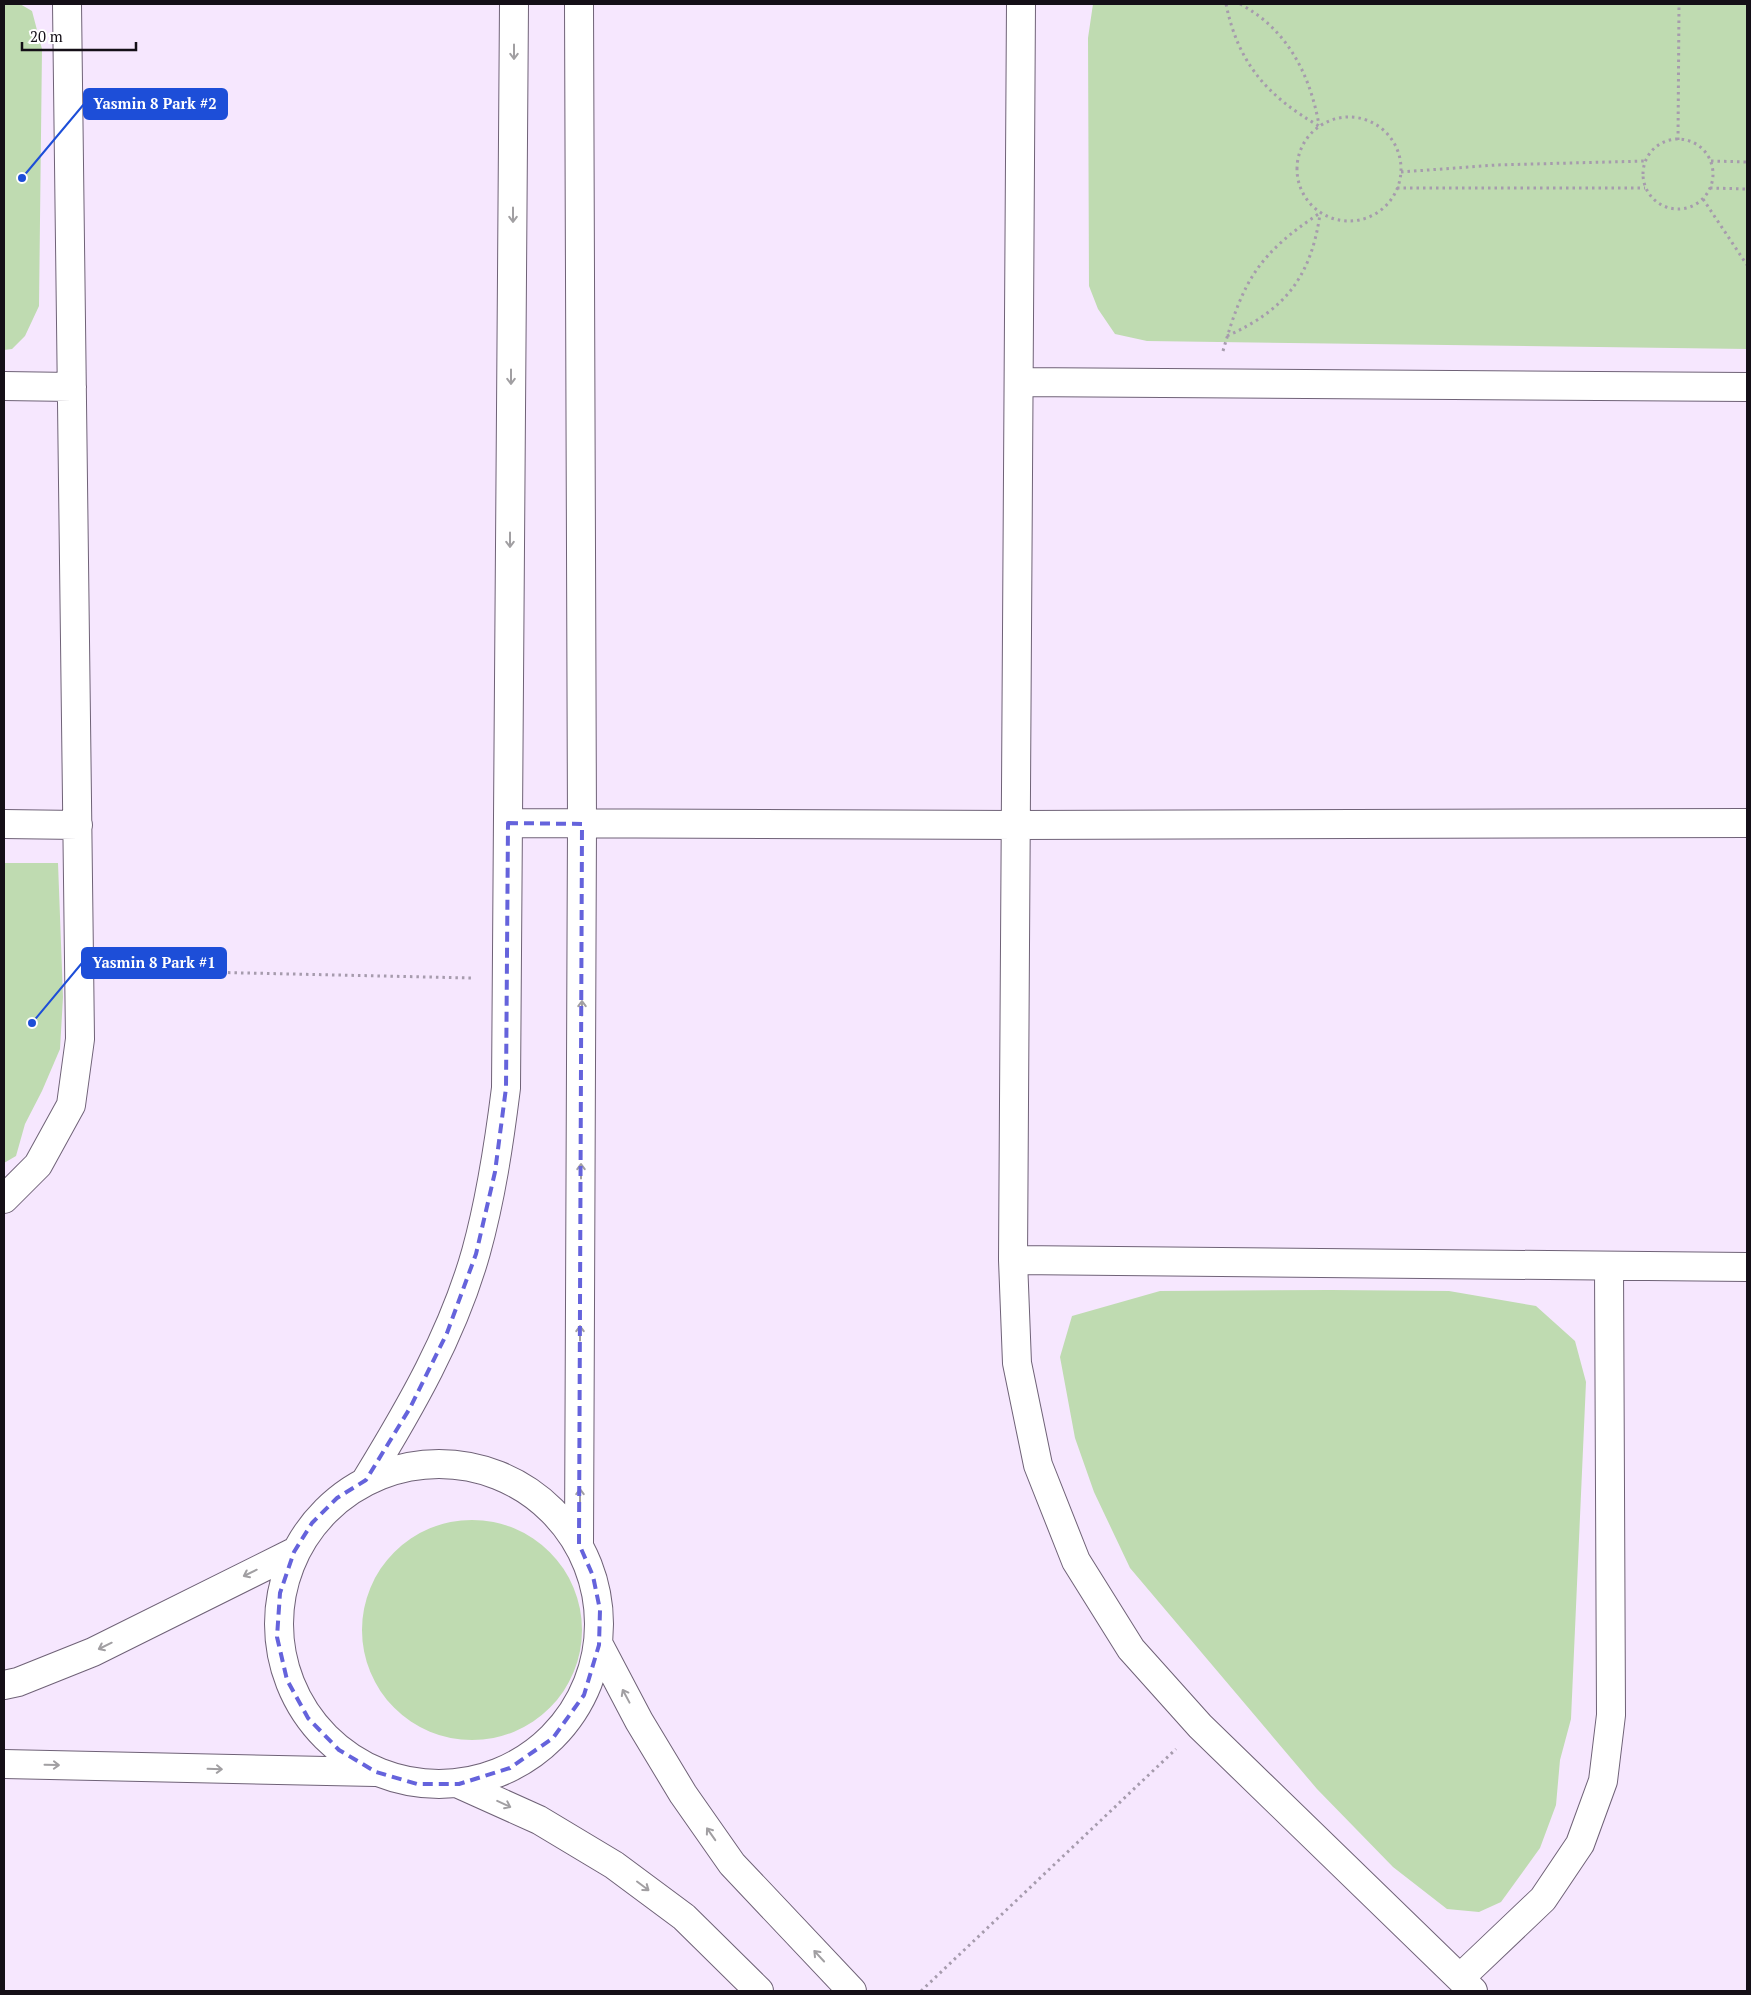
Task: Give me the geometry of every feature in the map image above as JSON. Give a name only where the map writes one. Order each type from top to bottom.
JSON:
[{"type":"street","points":[[4,1199],[38,1165],[71,1105],[80,1039],[81,969],[67,4]]},
{"type":"street","points":[[366,1480],[410,1408],[447,1333],[476,1254],[495,1172],[506,1088],[514,4]]},
{"type":"street","points":[[579,4],[582,824],[580,1544]]},
{"type":"street","points":[[1021,4],[1013,1260],[1018,1373],[1038,1465],[1076,1561],[1131,1649],[1200,1726],[1467,1984],[1543,1899],[1580,1844],[1603,1781],[1611,1715],[1609,1266]]},
{"type":"street","points":[[1019,382],[1747,387]]},
{"type":"street","points":[[4,386],[72,387]]},
{"type":"street","points":[[508,823],[1016,825],[1747,823]]},
{"type":"street","points":[[4,824],[78,825]]},
{"type":"street","points":[[1013,1260],[1747,1267]]},
{"type":"street","points":[[462,1464],[508,1478],[549,1506],[580,1544],[593,1576],[600,1610],[599,1645],[584,1695],[553,1738],[510,1768],[459,1784],[417,1784],[376,1772],[338,1750],[308,1718],[287,1680],[277,1637],[280,1593],[294,1552],[318,1517],[337,1498],[366,1480],[412,1465],[462,1464]]},
{"type":"street","points":[[4,1685],[18,1682],[93,1652],[294,1552]]},
{"type":"street","points":[[599,1645],[639,1721],[683,1794],[732,1864],[852,1991]]},
{"type":"street","points":[[4,1764],[376,1772]]},
{"type":"street","points":[[459,1784],[539,1820],[614,1864],[684,1917],[759,1991]]},
{"type":"path","points":[[1226,4],[1230,23],[1240,49],[1254,74],[1273,95],[1319,126]]},
{"type":"path","points":[[1240,4],[1272,26],[1290,48],[1304,72],[1314,98],[1319,126]]},
{"type":"path","points":[[1678,140],[1679,4]]},
{"type":"path","points":[[1352,118],[1367,121],[1382,129],[1392,142],[1399,156],[1401,172],[1397,188],[1389,202],[1377,213],[1362,219],[1346,221],[1320,213],[1305,198],[1298,183],[1297,167],[1300,151],[1308,137],[1319,126],[1335,120],[1352,118]]},
{"type":"path","points":[[1678,140],[1692,142],[1703,150],[1711,161],[1713,175],[1710,188],[1703,199],[1691,207],[1678,210],[1664,207],[1653,199],[1646,188],[1643,174],[1646,161],[1653,150],[1665,142],[1678,140]]},
{"type":"path","points":[[1401,172],[1496,165],[1646,161]]},
{"type":"path","points":[[1711,161],[1747,162]]},
{"type":"path","points":[[1397,188],[1646,188]]},
{"type":"path","points":[[1710,188],[1747,189]]},
{"type":"path","points":[[1703,199],[1747,265]]},
{"type":"path","points":[[1214,384],[1235,310],[1246,286],[1260,263],[1278,244],[1320,213]]},
{"type":"path","points":[[1228,336],[1252,325],[1274,309],[1293,289],[1307,266],[1314,249],[1320,213]]},
{"type":"path","points":[[81,969],[507,979]]},
{"type":"path","points":[[921,1991],[1200,1726]]},
{"type":"highlighted area","points":[[508,823],[582,824],[579,1544],[593,1576],[600,1610],[599,1645],[584,1695],[553,1738],[510,1768],[459,1784],[417,1784],[376,1772],[339,1750],[308,1718],[287,1680],[277,1637],[280,1593],[294,1552],[312,1523],[337,1498],[366,1480],[410,1408],[447,1333],[476,1254],[495,1172],[506,1088]]},
{"type":"green space","points":[[4,4],[20,4],[32,11],[42,49],[39,306],[25,336],[12,349],[4,350]]},
{"type":"green space","points":[[1093,4],[1747,4],[1747,349],[1147,341],[1115,334],[1098,309],[1089,286],[1088,38]]},
{"type":"green space","points":[[4,863],[58,863],[63,997],[60,1049],[25,1124],[16,1156],[4,1163]]},
{"type":"green space","points":[[1160,1291],[1449,1291],[1536,1306],[1575,1341],[1586,1382],[1571,1719],[1560,1760],[1556,1805],[1540,1848],[1501,1902],[1479,1912],[1447,1909],[1393,1867],[1317,1789],[1130,1568],[1094,1492],[1075,1438],[1060,1357],[1072,1316]]},
{"type":"green space","points":[[472,1520],[493,1522],[524,1533],[550,1552],[569,1578],[580,1609],[582,1630],[580,1651],[569,1682],[550,1708],[524,1727],[493,1738],[472,1740],[451,1738],[420,1727],[394,1708],[375,1682],[364,1651],[362,1630],[364,1609],[375,1578],[394,1552],[420,1533],[451,1522]]},
{"type":"place","name":"Yasmin 8 Park #2","points":[[22,178]]},
{"type":"place","name":"Yasmin 8 Park #1","points":[[32,1023]]}]
